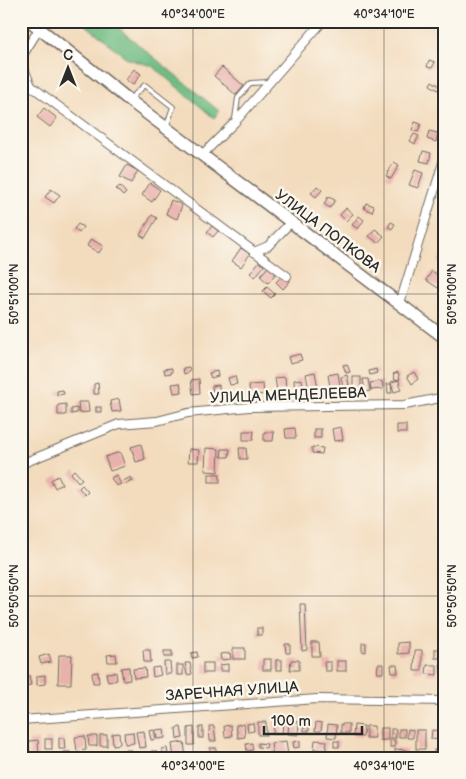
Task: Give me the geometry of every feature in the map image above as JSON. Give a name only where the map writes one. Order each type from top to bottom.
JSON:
[{"type":"main road","name":"УЛИЦА ПОПКОВА","points":[[35,25],[197,152],[445,338]]},
{"type":"street","points":[[197,152],[235,122],[323,21]]},
{"type":"street","points":[[35,25],[21,59],[31,86],[286,276]]},
{"type":"street","points":[[400,303],[445,156]]},
{"type":"street","points":[[254,252],[268,246],[291,222]]},
{"type":"street","name":"УЛИЦА МЕНДЕЛЕЕВА","points":[[21,464],[119,424],[157,421],[188,414],[249,407],[406,405],[445,397]]},
{"type":"street","name":"ЗАРЕЧНАЯ УЛИЦА","points":[[21,720],[317,699],[445,701]]},
{"type":"lane","points":[[235,122],[238,98],[251,83],[270,82]]},
{"type":"lane","points":[[129,100],[145,85],[173,107],[167,128]]},
{"type":"green space","points":[[81,21],[110,21],[219,111],[214,118],[152,66],[128,59]]},
{"type":"building","points":[[429,60],[435,62],[432,68],[427,67]]},
{"type":"building","points":[[222,67],[244,86],[236,95],[214,76]]},
{"type":"building","points":[[134,69],[141,74],[133,85],[126,80]]},
{"type":"building","points":[[432,81],[442,87],[440,91],[430,85]]},
{"type":"building","points":[[445,91],[445,104],[440,102]]},
{"type":"building","points":[[44,108],[57,118],[50,127],[37,117]]},
{"type":"building","points":[[415,122],[421,124],[418,132],[412,130]]},
{"type":"building","points":[[429,131],[438,133],[436,142],[427,139]]},
{"type":"building","points":[[414,134],[419,136],[415,144],[410,141]]},
{"type":"building","points":[[423,151],[431,153],[429,163],[420,161]]},
{"type":"building","points":[[394,162],[399,165],[391,179],[386,176]]},
{"type":"building","points":[[127,165],[138,171],[131,183],[120,177]]},
{"type":"building","points":[[415,170],[423,173],[418,188],[409,185]]},
{"type":"building","points":[[150,183],[160,190],[152,202],[142,195]]},
{"type":"building","points":[[120,186],[126,193],[123,196],[116,189]]},
{"type":"building","points":[[317,186],[322,190],[316,197],[311,193]]},
{"type":"building","points":[[51,189],[60,195],[54,203],[45,197]]},
{"type":"building","points":[[328,197],[335,200],[330,208],[324,204]]},
{"type":"building","points":[[171,200],[182,205],[177,219],[166,214]]},
{"type":"building","points":[[366,203],[374,206],[372,212],[364,208]]},
{"type":"building","points":[[346,208],[353,214],[346,221],[340,215]]},
{"type":"building","points":[[152,215],[157,218],[145,238],[140,235]]},
{"type":"building","points":[[359,216],[364,220],[358,229],[352,225]]},
{"type":"building","points":[[391,222],[395,224],[392,229],[388,227]]},
{"type":"building","points":[[78,224],[83,227],[79,233],[74,229]]},
{"type":"building","points":[[212,226],[218,231],[213,237],[207,232]]},
{"type":"building","points":[[445,226],[445,241],[440,240]]},
{"type":"building","points":[[375,229],[384,236],[378,243],[369,236]]},
{"type":"building","points":[[91,239],[103,246],[99,253],[87,246]]},
{"type":"building","points":[[241,248],[250,254],[241,267],[232,261]]},
{"type":"building","points":[[440,257],[445,259],[445,265],[438,262]]},
{"type":"building","points":[[259,262],[264,266],[255,277],[250,273]]},
{"type":"building","points":[[268,267],[276,273],[268,283],[260,276]]},
{"type":"building","points":[[432,271],[444,279],[438,288],[426,280]]},
{"type":"building","points":[[283,275],[290,281],[283,289],[276,282]]},
{"type":"building","points":[[267,287],[275,294],[271,298],[263,291]]},
{"type":"building","points":[[300,354],[302,360],[290,363],[288,357]]},
{"type":"building","points":[[347,364],[350,372],[346,373],[343,365]]},
{"type":"building","points":[[189,367],[190,372],[184,374],[183,368]]},
{"type":"building","points":[[172,368],[172,373],[165,374],[164,369]]},
{"type":"building","points":[[376,369],[377,373],[370,375],[369,371]]},
{"type":"building","points":[[217,371],[218,376],[211,378],[209,373]]},
{"type":"building","points":[[315,372],[318,388],[309,390],[306,374]]},
{"type":"building","points":[[398,372],[400,379],[395,380],[393,374]]},
{"type":"building","points":[[414,372],[418,379],[412,384],[407,376]]},
{"type":"building","points":[[338,373],[341,391],[331,392],[328,375]]},
{"type":"building","points":[[347,375],[349,385],[343,387],[341,377]]},
{"type":"building","points":[[235,376],[237,384],[230,385],[228,378]]},
{"type":"building","points":[[285,377],[286,390],[277,391],[275,378]]},
{"type":"building","points":[[353,377],[361,377],[361,389],[353,389]]},
{"type":"building","points":[[199,379],[200,393],[193,394],[191,380]]},
{"type":"building","points":[[302,379],[303,391],[295,391],[294,380]]},
{"type":"building","points":[[363,379],[368,379],[370,391],[365,392]]},
{"type":"building","points":[[399,380],[401,390],[394,392],[391,382]]},
{"type":"building","points":[[382,381],[383,389],[371,390],[370,383]]},
{"type":"building","points":[[98,383],[99,394],[94,394],[94,384]]},
{"type":"building","points":[[180,383],[182,392],[174,393],[172,384]]},
{"type":"building","points":[[263,384],[264,394],[250,396],[249,385]]},
{"type":"building","points":[[387,384],[391,384],[392,393],[388,393]]},
{"type":"building","points":[[219,385],[220,395],[213,396],[212,386]]},
{"type":"building","points":[[63,390],[64,394],[57,395],[57,391]]},
{"type":"building","points":[[119,399],[121,411],[112,412],[110,401]]},
{"type":"building","points":[[78,402],[88,402],[89,412],[79,413]]},
{"type":"building","points":[[66,404],[66,415],[58,415],[58,405]]},
{"type":"building","points":[[96,407],[101,407],[101,412],[96,412]]},
{"type":"building","points":[[77,408],[77,413],[71,414],[71,409]]},
{"type":"building","points":[[445,423],[445,432],[440,433],[439,424]]},
{"type":"building","points":[[397,425],[406,425],[406,433],[397,433]]},
{"type":"building","points":[[341,427],[343,440],[334,441],[332,429]]},
{"type":"building","points":[[295,428],[296,438],[286,438],[285,429]]},
{"type":"building","points":[[314,429],[321,429],[321,438],[314,438]]},
{"type":"building","points":[[243,431],[254,431],[253,440],[243,440]]},
{"type":"building","points":[[264,432],[274,432],[273,441],[264,441]]},
{"type":"building","points":[[141,444],[145,459],[136,462],[131,447]]},
{"type":"building","points":[[312,447],[323,448],[322,454],[312,453]]},
{"type":"building","points":[[206,448],[219,449],[218,472],[205,471]]},
{"type":"building","points":[[239,448],[246,448],[247,459],[240,459]]},
{"type":"building","points":[[189,449],[199,450],[198,462],[188,462]]},
{"type":"building","points":[[222,449],[230,449],[229,457],[221,457]]},
{"type":"building","points":[[120,452],[125,466],[110,471],[105,457]]},
{"type":"building","points":[[74,470],[82,479],[78,482],[71,473]]},
{"type":"building","points":[[209,474],[220,474],[220,482],[209,482]]},
{"type":"building","points":[[116,475],[121,484],[116,486],[111,478]]},
{"type":"building","points":[[58,476],[62,484],[55,488],[51,480]]},
{"type":"building","points":[[131,477],[133,481],[124,484],[123,481]]},
{"type":"building","points":[[82,485],[88,492],[85,495],[79,488]]},
{"type":"building","points":[[300,604],[305,604],[307,650],[302,651]]},
{"type":"building","points":[[257,628],[262,628],[262,635],[257,635]]},
{"type":"building","points":[[312,642],[319,642],[320,656],[312,656]]},
{"type":"building","points":[[409,642],[409,653],[398,654],[398,643]]},
{"type":"building","points":[[362,643],[366,643],[366,652],[362,651]]},
{"type":"building","points":[[285,644],[290,644],[290,653],[286,653]]},
{"type":"building","points":[[233,648],[245,648],[245,659],[233,659]]},
{"type":"building","points":[[435,649],[441,649],[441,658],[435,658]]},
{"type":"building","points":[[143,650],[150,650],[151,662],[144,662]]},
{"type":"building","points":[[415,650],[422,650],[422,671],[414,671]]},
{"type":"building","points":[[164,651],[172,651],[172,657],[164,657]]},
{"type":"building","points":[[197,652],[198,657],[192,658],[191,653]]},
{"type":"building","points":[[230,653],[231,659],[221,660],[220,654]]},
{"type":"building","points":[[49,654],[51,662],[41,664],[39,657]]},
{"type":"building","points":[[116,654],[117,662],[108,662],[107,655]]},
{"type":"building","points":[[59,655],[72,655],[71,684],[58,684]]},
{"type":"building","points":[[263,659],[271,659],[271,670],[263,670]]},
{"type":"building","points":[[276,660],[282,660],[282,670],[276,670]]},
{"type":"building","points":[[291,660],[299,660],[299,670],[290,670]]},
{"type":"building","points":[[337,661],[346,661],[346,671],[337,671]]},
{"type":"building","points":[[164,662],[170,662],[171,674],[165,674]]},
{"type":"building","points":[[324,662],[331,662],[331,671],[325,671]]},
{"type":"building","points":[[185,663],[190,663],[192,674],[187,675]]},
{"type":"building","points":[[203,663],[213,663],[213,673],[203,673]]},
{"type":"building","points":[[228,664],[228,671],[220,671],[220,665]]},
{"type":"building","points":[[378,664],[383,664],[383,673],[377,673]]},
{"type":"building","points":[[440,664],[445,664],[445,674],[441,674]]},
{"type":"building","points":[[177,665],[183,665],[183,675],[177,675]]},
{"type":"building","points":[[391,665],[397,665],[398,673],[392,673]]},
{"type":"building","points":[[427,665],[437,665],[437,675],[426,674]]},
{"type":"building","points":[[129,667],[130,680],[123,681],[121,668]]},
{"type":"building","points":[[159,667],[161,675],[153,677],[152,668]]},
{"type":"building","points":[[145,668],[146,677],[134,678],[133,669]]},
{"type":"building","points":[[98,672],[99,683],[93,683],[92,673]]},
{"type":"building","points":[[116,672],[117,680],[108,682],[106,673]]},
{"type":"building","points":[[29,675],[31,685],[25,686],[23,676]]},
{"type":"building","points":[[45,675],[45,684],[37,685],[37,676]]},
{"type":"building","points":[[274,721],[283,722],[282,734],[273,734]]},
{"type":"building","points":[[289,721],[299,722],[298,735],[288,734]]},
{"type":"building","points":[[304,721],[309,721],[309,731],[304,731]]},
{"type":"building","points":[[258,722],[266,722],[266,735],[258,735]]},
{"type":"building","points":[[316,722],[322,723],[321,731],[315,731]]},
{"type":"building","points":[[253,723],[254,731],[248,732],[247,724]]},
{"type":"building","points":[[244,724],[245,737],[238,738],[236,725]]},
{"type":"building","points":[[328,724],[337,725],[336,738],[327,737]]},
{"type":"building","points":[[341,724],[349,724],[349,733],[341,733]]},
{"type":"building","points":[[231,725],[232,736],[225,737],[224,726]]},
{"type":"building","points":[[354,725],[364,726],[363,737],[353,736]]},
{"type":"building","points":[[209,726],[214,726],[216,741],[210,741]]},
{"type":"building","points":[[366,726],[374,726],[375,738],[366,738]]},
{"type":"building","points":[[181,727],[183,738],[177,739],[176,728]]},
{"type":"building","points":[[194,727],[194,745],[188,745],[188,728]]},
{"type":"building","points":[[199,727],[203,727],[203,738],[199,738]]},
{"type":"building","points":[[380,728],[388,728],[388,740],[380,740]]},
{"type":"building","points":[[164,729],[165,738],[157,739],[156,730]]},
{"type":"building","points":[[391,729],[396,729],[396,738],[391,738]]},
{"type":"building","points":[[399,729],[405,729],[405,737],[399,737]]},
{"type":"building","points":[[408,729],[413,730],[413,738],[407,738]]},
{"type":"building","points":[[154,730],[156,739],[151,740],[149,731]]},
{"type":"building","points":[[416,730],[425,730],[425,749],[416,749]]},
{"type":"building","points":[[432,730],[442,731],[442,740],[431,739]]},
{"type":"building","points":[[144,731],[146,747],[139,748],[136,732]]},
{"type":"building","points":[[133,732],[134,743],[125,744],[124,733]]},
{"type":"building","points":[[119,733],[120,744],[113,745],[112,734]]},
{"type":"building","points":[[100,735],[107,735],[107,746],[100,746]]},
{"type":"building","points":[[85,736],[86,750],[77,751],[75,737]]},
{"type":"building","points":[[88,736],[97,736],[97,746],[89,746]]},
{"type":"building","points":[[59,738],[64,738],[65,749],[59,749]]},
{"type":"building","points":[[45,739],[52,739],[52,749],[45,749]]},
{"type":"building","points":[[38,740],[39,757],[30,757],[29,741]]},
{"type":"building","points":[[315,740],[327,741],[326,750],[314,749]]},
{"type":"building","points":[[390,740],[395,740],[395,747],[390,747]]},
{"type":"building","points":[[21,741],[24,741],[25,752],[21,752]]},
{"type":"building","points":[[286,741],[288,755],[273,757],[271,743]]},
{"type":"building","points":[[300,741],[300,747],[294,748],[293,742]]},
{"type":"building","points":[[334,741],[339,741],[339,747],[334,747]]},
{"type":"building","points":[[184,742],[186,758],[174,758],[172,744]]},
{"type":"building","points":[[252,743],[253,750],[247,751],[246,744]]},
{"type":"building","points":[[258,743],[267,744],[266,748],[258,747]]},
{"type":"building","points":[[167,748],[168,754],[163,755],[162,749]]},
{"type":"building","points":[[210,748],[216,748],[216,755],[210,755]]},
{"type":"building","points":[[395,749],[406,750],[406,756],[395,755]]},
{"type":"building","points":[[126,750],[131,750],[131,758],[126,758]]},
{"type":"building","points":[[434,750],[440,750],[440,758],[434,758]]},
{"type":"building","points":[[120,751],[121,758],[113,758],[112,752]]},
{"type":"building","points":[[151,751],[156,751],[157,757],[151,758]]},
{"type":"building","points":[[64,752],[70,752],[70,758],[64,758]]}]
